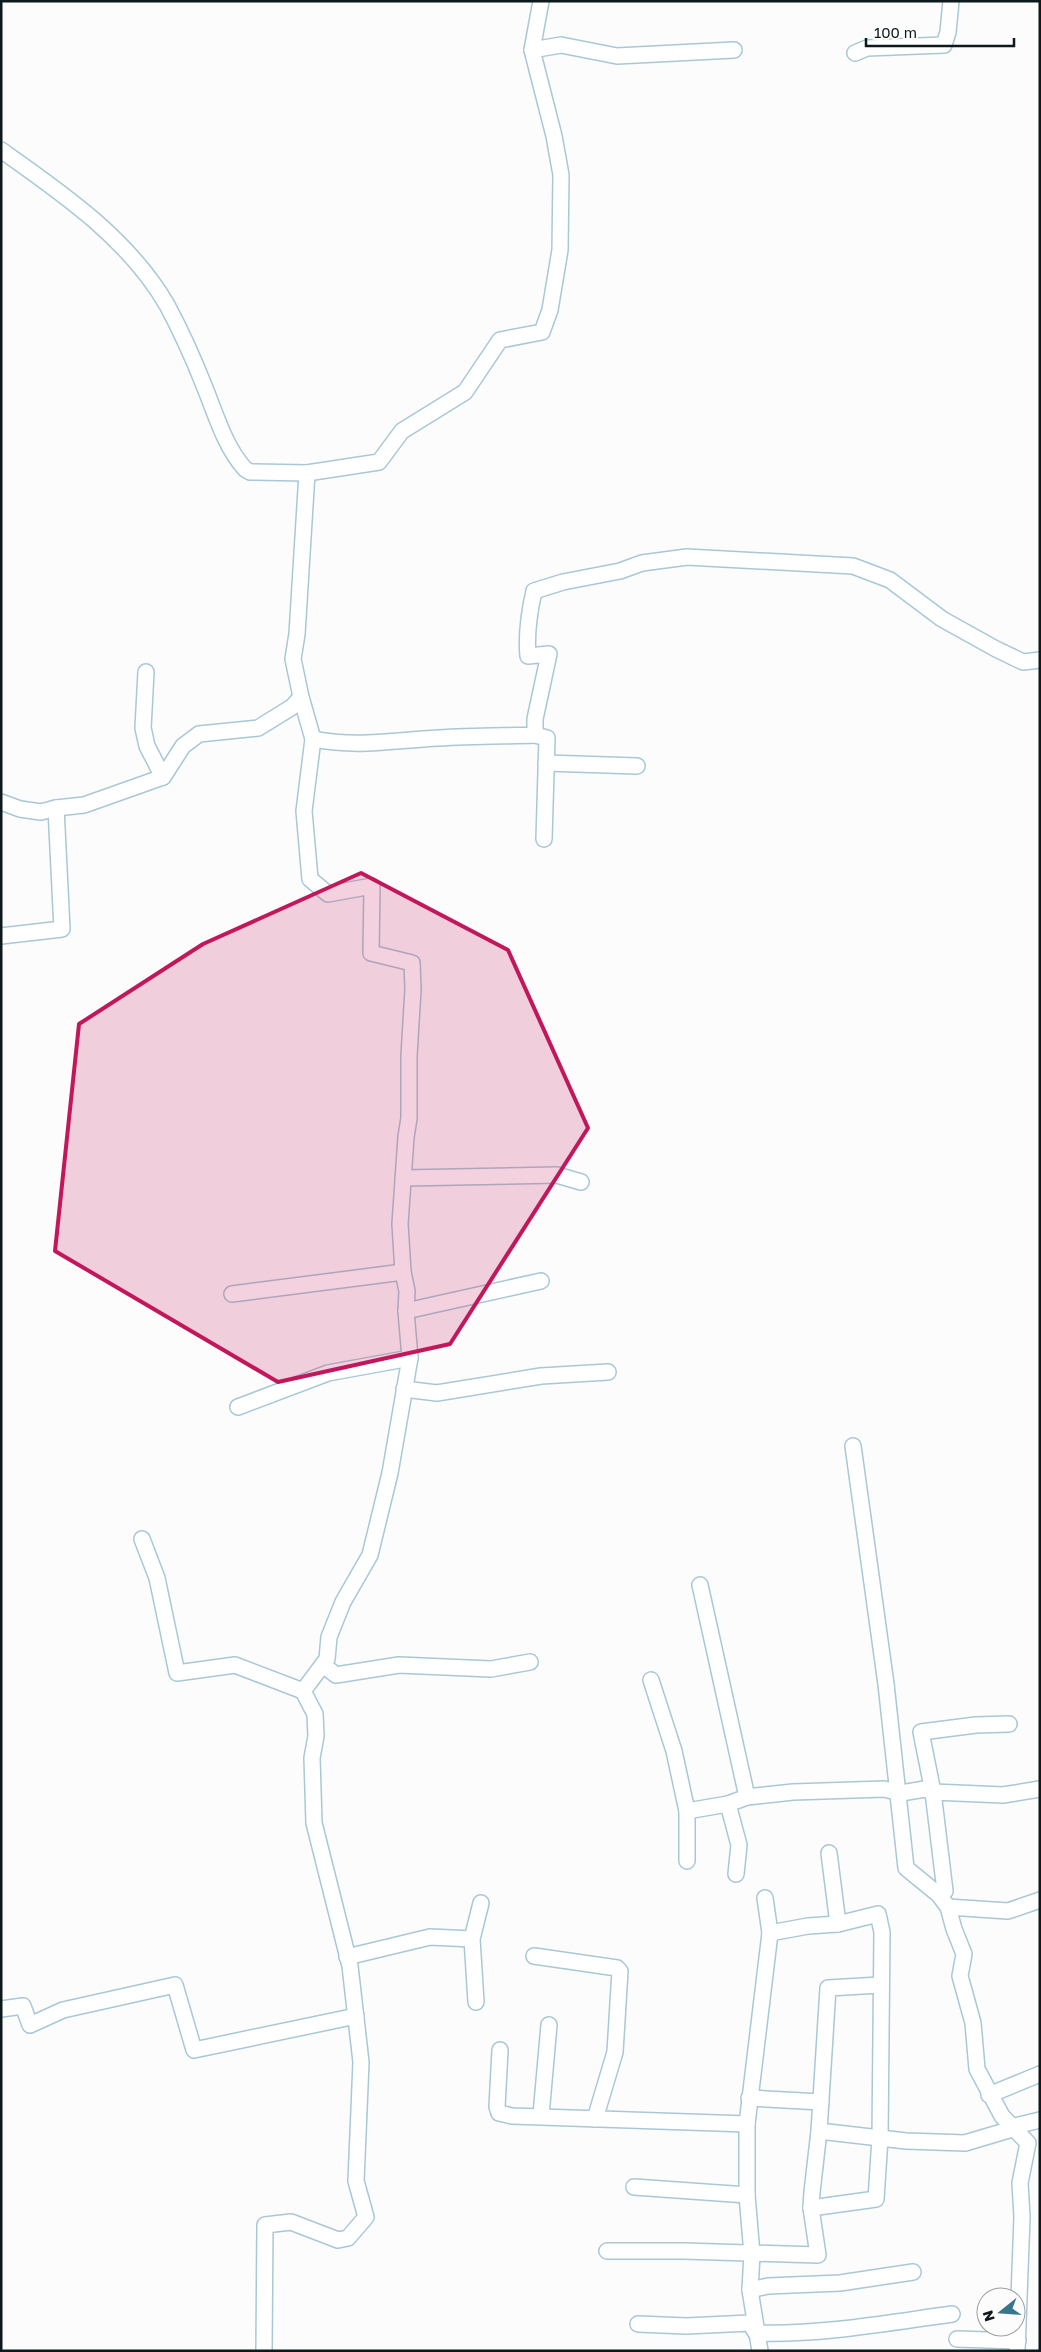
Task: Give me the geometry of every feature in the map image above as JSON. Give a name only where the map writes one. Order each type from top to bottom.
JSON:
[{"type":"street","points":[[1,150],[47,183],[106,231],[138,262],[166,304],[198,368],[226,439],[245,469],[250,472],[307,473],[379,462],[402,431],[465,392],[500,340],[542,332],[550,310],[560,250],[561,175],[554,136],[532,50],[541,1]]},
{"type":"street","points":[[855,53],[867,48],[944,46],[948,32],[951,1]]},
{"type":"street","points":[[532,50],[561,46],[617,56],[734,50]]},
{"type":"street","points":[[303,1691],[327,1659],[330,1637],[343,1602],[370,1555],[390,1473],[410,1358],[406,1311],[407,1291],[403,1272],[400,1224],[409,1118],[409,1056],[413,989],[412,963],[371,953],[372,886],[328,894],[310,880],[304,811],[313,739],[293,659],[297,634],[307,473]]},
{"type":"street","points":[[535,735],[535,719],[549,654],[528,656],[526,641],[534,591],[563,582],[620,571],[642,563],[686,557],[853,566],[890,580],[942,619],[996,649],[1023,662],[1040,660]]},
{"type":"street","points":[[146,672],[142,714],[143,728],[147,746],[163,777]]},
{"type":"street","points":[[1,802],[20,809],[41,812],[56,808],[84,805],[163,777],[183,746],[191,738],[199,734],[258,728],[292,707],[301,697]]},
{"type":"street","points":[[313,739],[372,745],[438,738],[535,735],[547,738],[544,839]]},
{"type":"street","points":[[546,763],[637,766]]},
{"type":"street","points":[[1,936],[62,929],[56,808]]},
{"type":"street","points":[[403,1178],[556,1175],[581,1182]]},
{"type":"street","points":[[232,1294],[403,1272]]},
{"type":"street","points":[[406,1311],[541,1281]]},
{"type":"street","points":[[238,1407],[328,1373],[410,1358]]},
{"type":"street","points":[[404,1389],[437,1393],[541,1376],[608,1372]]},
{"type":"street","points":[[853,1446],[886,1684],[896,1791],[906,1868],[944,1901],[1008,1911],[1040,1900]]},
{"type":"street","points":[[142,1539],[157,1578],[178,1673],[235,1665],[303,1691],[315,1714],[316,1736],[312,1758],[314,1823],[347,1957],[356,2016],[361,2062],[356,2181],[366,2216],[348,2238],[338,2240],[291,2222],[266,2226],[264,2351]]},
{"type":"street","points":[[700,1585],[746,1797]]},
{"type":"street","points":[[323,1665],[336,1675],[399,1665],[491,1668],[530,1662]]},
{"type":"street","points":[[650,1680],[674,1751],[687,1811],[687,1861]]},
{"type":"street","points":[[957,2338],[1017,2346],[1022,2226],[1020,2183],[1028,2143],[1012,2128],[989,2095],[976,2070],[974,2023],[960,1976],[964,1954],[944,1901],[945,1891],[933,1792],[921,1732],[976,1725],[1009,1724]]},
{"type":"street","points":[[687,1811],[728,1804],[746,1797],[802,1792],[884,1789],[901,1793],[925,1789],[933,1792],[1003,1795],[1040,1788]]},
{"type":"street","points":[[728,1804],[739,1845],[736,1874]]},
{"type":"street","points":[[829,1853],[838,1924]]},
{"type":"street","points":[[760,2351],[750,2290],[752,2254],[747,2195],[747,2124],[770,1933],[766,1898]]},
{"type":"street","points":[[476,2002],[472,1939],[481,1903]]},
{"type":"street","points":[[770,1933],[808,1926],[838,1924],[878,1914],[882,1932],[880,2138],[876,2199],[811,2208]]},
{"type":"street","points":[[347,1957],[430,1937],[472,1939]]},
{"type":"street","points":[[534,1956],[617,1968],[620,1971],[615,2052],[595,2119]]},
{"type":"street","points":[[1,2009],[23,2006],[30,2025],[63,2010],[175,1985],[194,2050],[356,2016]]},
{"type":"street","points":[[607,2252],[684,2251],[818,2255],[811,2208],[819,2131],[828,1988],[880,1985]]},
{"type":"street","points":[[541,2115],[549,2025]]},
{"type":"street","points":[[500,2050],[497,2107],[499,2113],[512,2116],[541,2115],[595,2119],[747,2124]]},
{"type":"street","points":[[989,2095],[1040,2074]]},
{"type":"street","points":[[749,2098],[821,2102]]},
{"type":"street","points":[[819,2131],[880,2138],[965,2143],[1040,2120]]},
{"type":"street","points":[[634,2187],[747,2195]]},
{"type":"street","points":[[750,2290],[768,2286],[840,2283],[913,2272]]},
{"type":"street","points":[[756,2333],[777,2334],[877,2326],[952,2314]]},
{"type":"street","points":[[638,2324],[686,2326],[750,2323],[756,2333]]},
{"type":"highlighted area","points":[[361,873],[508,950],[588,1128],[450,1344],[278,1382],[55,1251],[79,1024],[203,944]]}]
